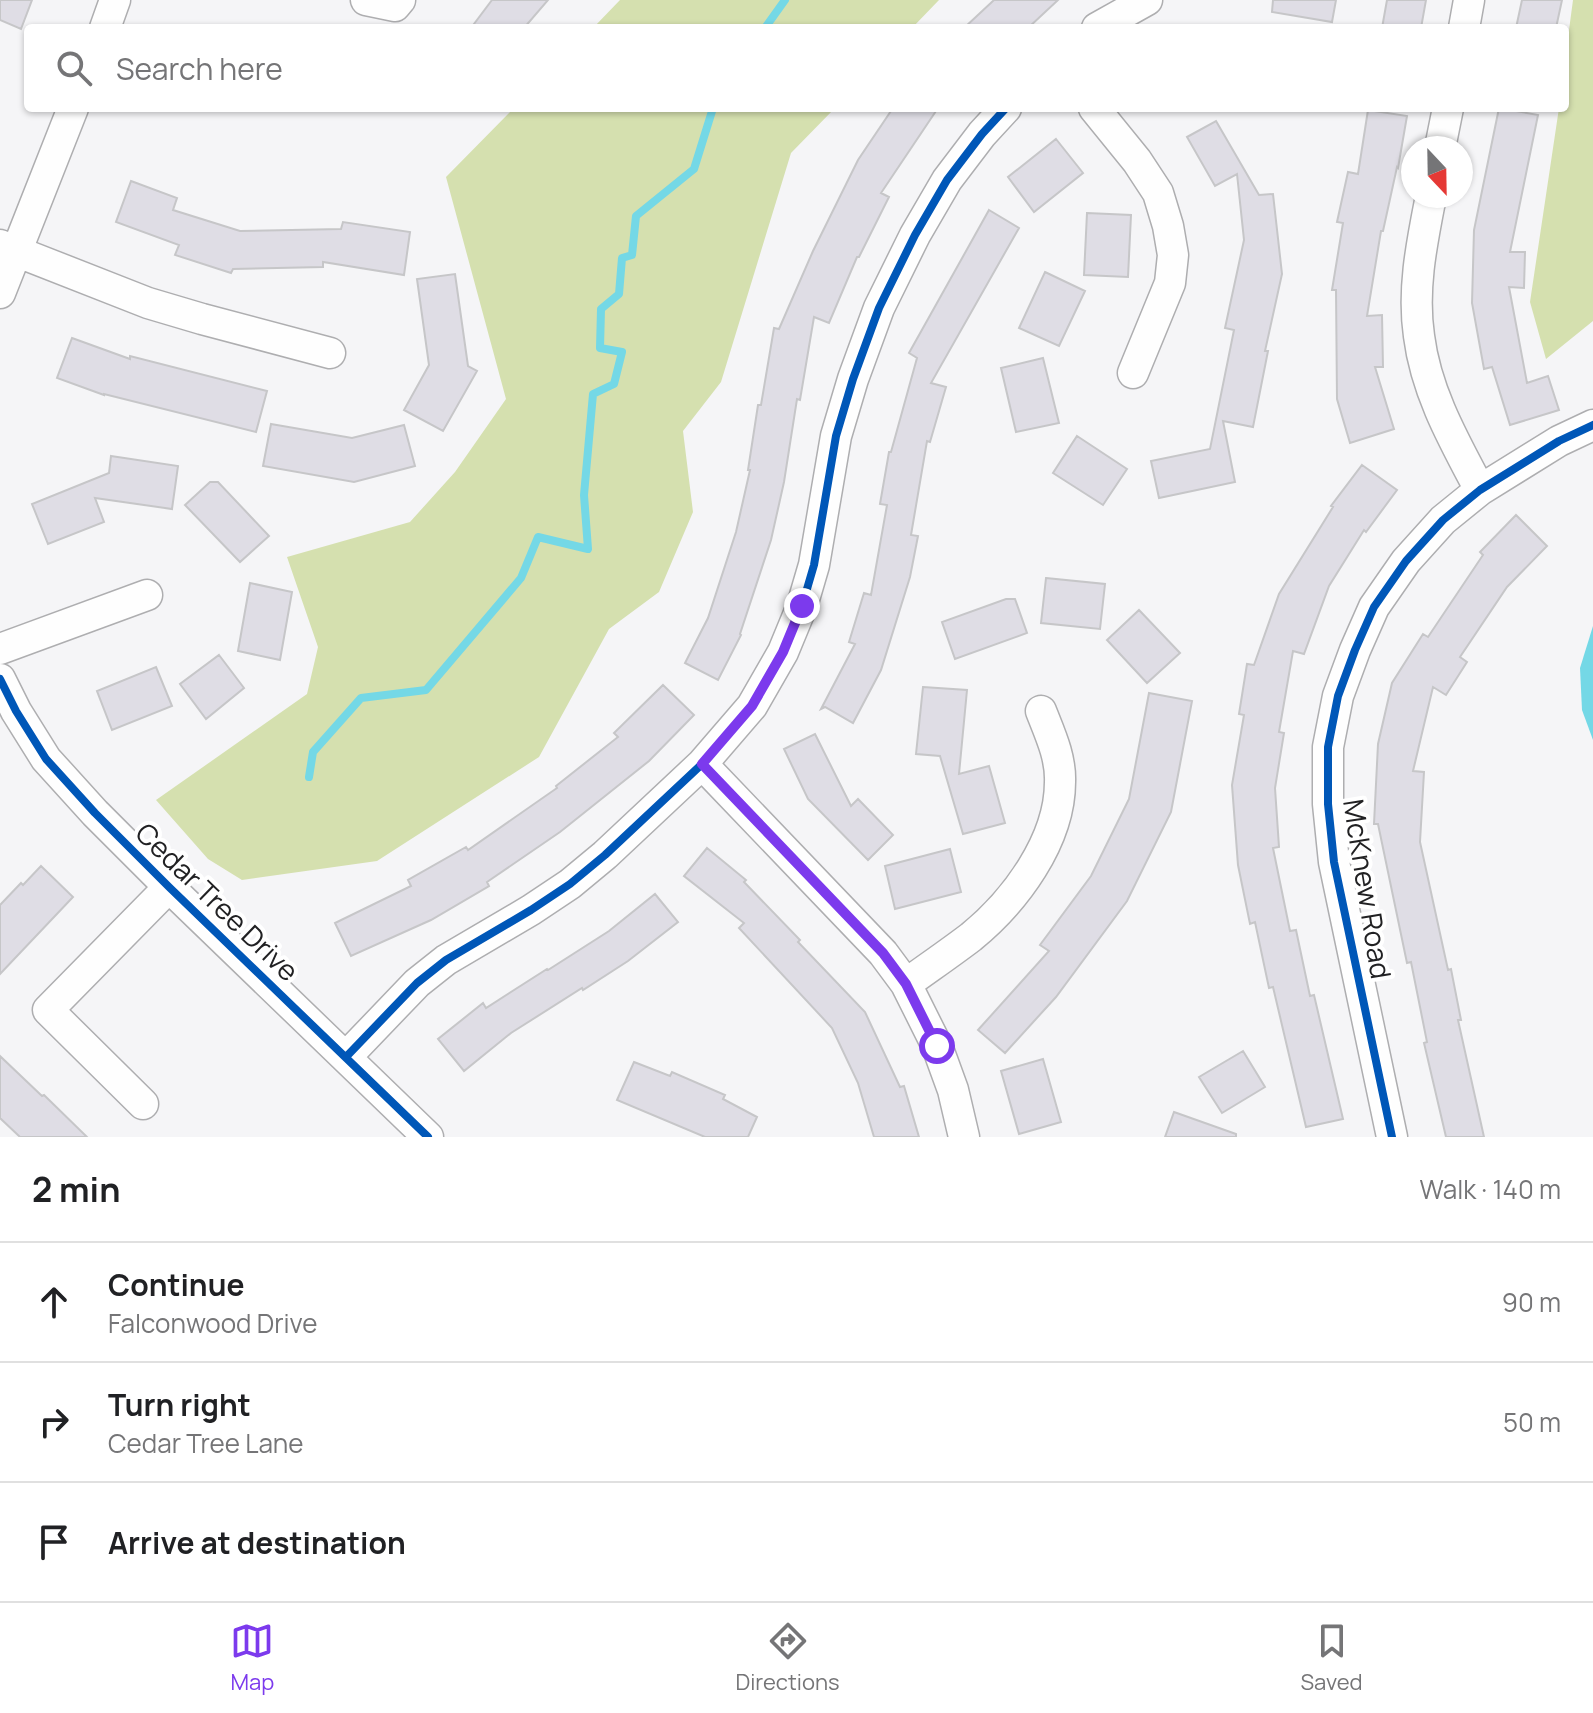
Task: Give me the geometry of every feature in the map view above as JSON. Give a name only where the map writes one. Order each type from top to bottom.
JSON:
[{"type":"street","points":[[106,24],[115,0]]},
{"type":"street","points":[[366,0],[395,6],[400,0]]},
{"type":"street","points":[[1104,24],[1147,0]]},
{"type":"street","points":[[1465,24],[1469,0]]},
{"type":"street","points":[[0,293],[8,248],[71,112]]},
{"type":"street","points":[[346,1057],[417,983],[446,960],[531,910],[605,855],[702,764],[752,706],[783,652],[802,606],[814,565],[836,436],[879,308],[915,235],[947,180],[1002,112]]},
{"type":"street","points":[[1097,112],[1137,161],[1158,193],[1173,255],[1170,283],[1133,373]]},
{"type":"street","points":[[1442,136],[1447,112]]},
{"type":"street","points":[[1429,208],[1417,289],[1419,336],[1444,423],[1480,490]]},
{"type":"street","points":[[8,248],[148,303],[330,353]]},
{"type":"street","name":"McKnew Road","points":[[1392,1137],[1334,862],[1328,804],[1328,747],[1338,696],[1374,607],[1406,561],[1443,520],[1480,490],[1559,441],[1593,425]]},
{"type":"street","points":[[0,649],[147,595]]},
{"type":"street","name":"Cedar Tree Drive","points":[[0,679],[46,759],[95,813],[428,1137]]},
{"type":"street","points":[[906,984],[972,936],[998,911],[1024,879],[1044,845],[1057,814],[1060,781],[1056,747],[1041,711]]},
{"type":"street","points":[[702,764],[883,953],[906,984],[937,1046],[953,1090],[964,1137]]},
{"type":"street","points":[[143,1104],[48,1010],[169,887]]},
{"type":"green space","points":[[620,0],[939,0],[916,24],[597,24]]},
{"type":"green space","points":[[1573,0],[1593,0],[1593,321],[1546,359],[1530,302],[1558,112],[1569,112],[1569,30]]},
{"type":"green space","points":[[510,112],[831,112],[791,153],[721,382],[683,431],[693,512],[659,592],[609,629],[539,757],[377,861],[242,880],[208,859],[156,800],[307,694],[318,647],[287,557],[410,522],[455,472],[506,399],[446,177]]},
{"type":"water","points":[[1593,626],[1593,740],[1582,710],[1580,668]]},
{"type":"building","points":[[0,0],[32,0],[21,29],[0,20]]},
{"type":"building","points":[[492,0],[548,0],[527,24],[474,24]]},
{"type":"building","points":[[994,0],[1058,0],[1032,24],[968,24]]},
{"type":"building","points":[[1273,0],[1336,0],[1332,22],[1272,12]]},
{"type":"building","points":[[1387,0],[1426,0],[1422,24],[1383,24]]},
{"type":"building","points":[[1522,0],[1562,0],[1557,24],[1517,24]]},
{"type":"building","points":[[890,112],[935,112],[881,193],[889,197],[857,257],[829,323],[814,317],[771,540],[741,635],[718,680],[685,663],[708,618],[736,532],[750,470],[758,405],[761,405],[774,328],[779,329],[858,160]]},
{"type":"building","points":[[1368,112],[1407,116],[1404,136],[1401,136],[1398,168],[1381,231],[1367,316],[1382,315],[1383,367],[1375,367],[1394,429],[1350,443],[1337,399],[1336,290],[1332,290],[1343,223],[1337,222],[1348,172],[1358,174]]},
{"type":"building","points":[[1498,112],[1538,115],[1510,252],[1525,252],[1524,288],[1509,287],[1527,383],[1548,376],[1559,410],[1510,425],[1492,367],[1484,369],[1472,303],[1474,230]]},
{"type":"building","points":[[1216,121],[1259,195],[1273,194],[1282,274],[1253,427],[1223,421],[1235,482],[1159,498],[1151,461],[1210,449],[1234,330],[1225,328],[1244,240],[1237,174],[1215,186],[1187,137]]},
{"type":"building","points":[[1056,139],[1083,173],[1034,212],[1008,177]]},
{"type":"building","points":[[131,181],[177,198],[173,210],[240,231],[341,229],[343,222],[410,232],[404,275],[323,262],[323,267],[233,269],[231,273],[175,255],[179,245],[116,222]]},
{"type":"building","points":[[989,210],[1019,228],[931,383],[946,387],[930,442],[927,441],[911,535],[918,536],[910,577],[881,670],[853,723],[825,707],[821,709],[855,644],[849,642],[864,593],[871,595],[887,505],[880,504],[889,452],[917,358],[909,353]]},
{"type":"building","points":[[1087,213],[1131,215],[1128,277],[1084,275]]},
{"type":"building","points":[[1045,272],[1085,291],[1059,346],[1019,328]]},
{"type":"building","points":[[455,274],[468,366],[477,371],[443,431],[404,410],[429,365],[417,279]]},
{"type":"building","points":[[72,338],[130,359],[130,356],[267,391],[256,432],[104,395],[57,378]]},
{"type":"building","points":[[1043,358],[1059,423],[1016,432],[1001,368]]},
{"type":"building","points":[[271,424],[352,438],[404,425],[415,466],[354,482],[263,466]]},
{"type":"building","points":[[1077,436],[1127,469],[1103,505],[1053,473]]},
{"type":"building","points":[[111,456],[178,466],[172,509],[95,498],[104,522],[48,544],[32,504],[109,473]]},
{"type":"building","points":[[1362,465],[1397,490],[1366,532],[1364,530],[1329,586],[1304,654],[1293,651],[1279,732],[1284,733],[1275,788],[1279,847],[1273,848],[1290,931],[1296,930],[1343,1119],[1306,1127],[1273,987],[1269,988],[1255,922],[1250,924],[1238,865],[1232,785],[1244,715],[1239,714],[1247,664],[1254,665],[1279,594],[1331,506]]},
{"type":"building","points":[[210,482],[218,482],[269,536],[240,562],[185,505]]},
{"type":"building","points":[[1516,515],[1547,546],[1507,587],[1460,657],[1467,662],[1446,695],[1433,687],[1413,771],[1424,772],[1420,842],[1448,970],[1451,969],[1461,1020],[1458,1020],[1484,1137],[1446,1137],[1424,1043],[1427,1042],[1411,962],[1407,963],[1378,824],[1374,824],[1378,744],[1392,683],[1423,634],[1428,637],[1483,555],[1480,552]]},
{"type":"building","points":[[1046,578],[1105,584],[1100,629],[1041,623]]},
{"type":"building","points":[[250,583],[292,592],[280,660],[238,651]]},
{"type":"building","points":[[1006,599],[1015,599],[1027,633],[955,659],[942,622]]},
{"type":"building","points":[[1139,610],[1180,653],[1147,683],[1107,640]]},
{"type":"building","points":[[219,655],[244,688],[206,719],[180,684]]},
{"type":"building","points":[[156,667],[172,706],[112,730],[97,691]]},
{"type":"building","points":[[663,685],[694,715],[649,761],[560,832],[487,882],[489,886],[431,920],[351,956],[335,923],[411,886],[408,880],[466,847],[468,850],[557,788],[618,737],[614,733]]},
{"type":"building","points":[[923,687],[967,690],[959,774],[989,766],[1005,823],[963,834],[940,756],[916,754]]},
{"type":"building","points":[[1149,693],[1192,701],[1171,812],[1127,901],[1056,997],[1005,1053],[978,1030],[1049,951],[1040,945],[1091,876],[1129,799]]},
{"type":"building","points":[[815,734],[851,806],[858,799],[893,835],[868,860],[808,799],[784,749]]},
{"type":"building","points":[[707,848],[746,880],[744,882],[800,940],[798,942],[865,1012],[900,1087],[904,1086],[919,1137],[874,1137],[858,1083],[832,1028],[739,928],[744,923],[684,876]]},
{"type":"building","points":[[950,849],[961,892],[895,909],[885,866]]},
{"type":"building","points":[[41,866],[73,897],[0,974],[0,905]]},
{"type":"building","points":[[655,894],[678,922],[628,961],[511,1033],[464,1071],[438,1039],[483,1003],[486,1008],[609,931]]},
{"type":"building","points":[[1243,1051],[1265,1087],[1222,1113],[1199,1077]]},
{"type":"building","points":[[0,1056],[87,1137],[20,1137],[0,1118]]},
{"type":"building","points":[[1043,1059],[1061,1122],[1019,1134],[1001,1071]]},
{"type":"building","points":[[634,1062],[670,1076],[672,1072],[725,1095],[723,1099],[757,1117],[748,1137],[705,1137],[617,1100]]},
{"type":"building","points":[[1174,1112],[1236,1134],[1236,1137],[1165,1137]]},
{"type":"waterway","points":[[768,24],[785,0]]},
{"type":"waterway","points":[[309,777],[313,752],[361,698],[426,690],[521,578],[538,537],[588,549],[584,495],[593,394],[614,384],[622,352],[600,348],[601,309],[619,294],[622,258],[632,255],[636,216],[694,169],[712,112]]},
{"type":"cycle path","points":[[346,1057],[417,983],[446,960],[531,910],[605,855],[702,764],[752,706],[783,652],[802,606],[814,565],[836,436],[879,308],[915,235],[947,180],[1002,112]]},
{"type":"cycle path","points":[[1392,1137],[1334,862],[1328,804],[1328,747],[1338,696],[1374,607],[1406,561],[1443,520],[1480,490],[1559,441],[1593,425]]},
{"type":"cycle path","points":[[0,679],[46,759],[95,813],[428,1137]]},
{"type":"route","points":[[802,606],[783,652],[752,706],[702,764],[883,953],[906,984],[937,1046]]}]
